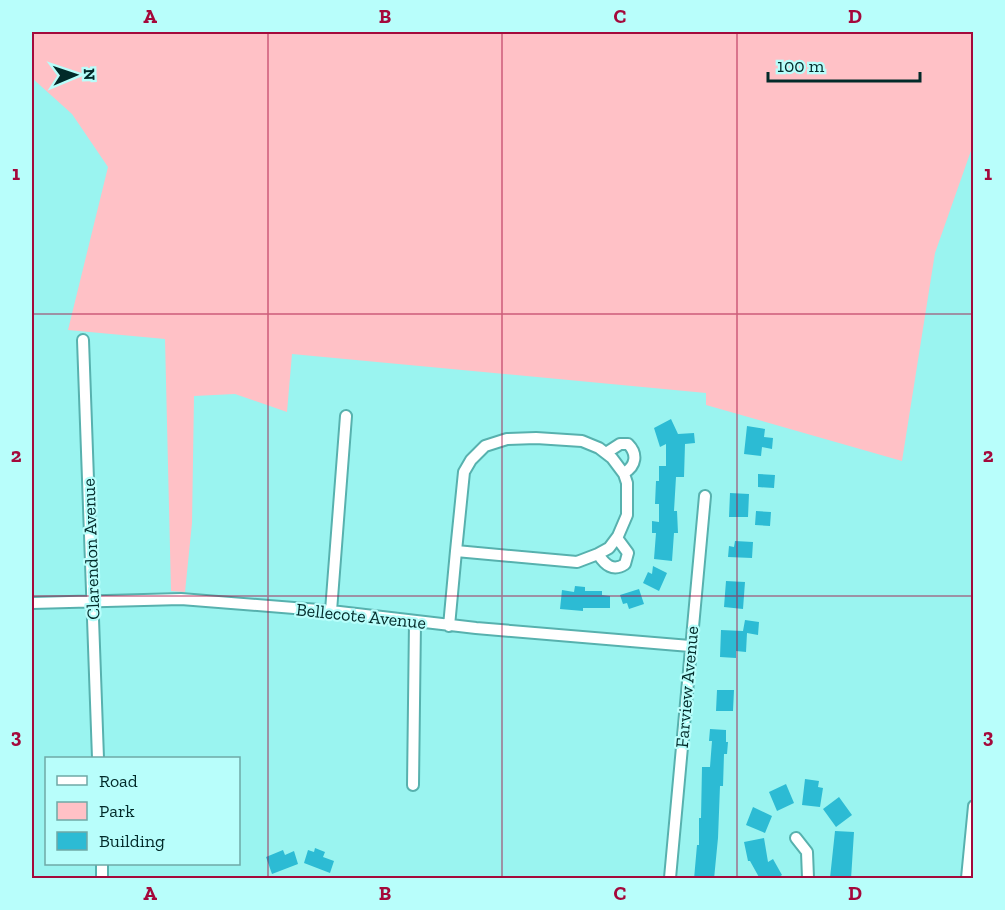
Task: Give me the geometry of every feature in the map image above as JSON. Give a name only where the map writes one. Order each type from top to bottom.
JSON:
[{"type":"street","name":"Clarendon Avenue","points":[[83,340],[98,757]]},
{"type":"street","points":[[331,611],[346,416]]},
{"type":"street","points":[[449,626],[456,551],[464,472],[471,460],[485,446],[507,438],[582,441],[606,453],[624,473],[627,483],[627,515],[617,538],[609,548],[598,555],[576,562],[456,551]]},
{"type":"street","points":[[606,453],[620,444],[628,444],[633,449],[636,458],[632,467],[624,473]]},
{"type":"street","name":"Farview Avenue","points":[[670,879],[705,496]]},
{"type":"street","points":[[598,555],[612,568],[620,568],[625,564],[628,553],[617,538]]},
{"type":"street","name":"Bellecote Avenue","points":[[32,603],[181,599],[331,611],[449,626],[690,646]]},
{"type":"street","points":[[413,785],[415,622]]},
{"type":"street","points":[[967,879],[974,806]]},
{"type":"street","points":[[796,838],[807,852],[808,879]]},
{"type":"green space","points":[[32,32],[973,32],[973,145],[935,253],[902,461],[706,405],[706,393],[292,354],[287,412],[235,394],[194,396],[192,523],[185,592],[171,591],[165,339],[68,330],[108,167],[72,114],[32,78]]},
{"type":"building","points":[[671,419],[678,434],[694,433],[695,443],[685,444],[684,477],[676,477],[674,511],[677,511],[678,533],[674,533],[672,561],[654,559],[656,533],[652,533],[652,521],[659,522],[659,504],[655,504],[659,466],[666,466],[666,444],[660,447],[654,428]]},
{"type":"building","points":[[747,426],[765,429],[764,437],[773,438],[772,449],[762,447],[761,456],[744,454]]},
{"type":"building","points":[[758,474],[775,475],[774,488],[758,487]]},
{"type":"building","points":[[730,493],[749,494],[748,517],[729,517]]},
{"type":"building","points":[[756,511],[771,512],[770,526],[755,525]]},
{"type":"building","points":[[735,541],[753,542],[752,558],[728,557],[729,546],[734,547]]},
{"type":"building","points":[[653,566],[667,573],[659,591],[643,583],[648,572],[652,574]]},
{"type":"building","points":[[726,581],[745,582],[743,609],[724,607]]},
{"type":"building","points":[[575,586],[585,587],[585,591],[602,591],[602,595],[610,596],[610,608],[583,608],[583,611],[560,609],[562,590],[574,592]]},
{"type":"building","points":[[639,589],[644,604],[629,609],[627,603],[623,604],[620,595]]},
{"type":"building","points":[[745,620],[759,622],[758,635],[747,633],[746,652],[736,651],[736,658],[720,657],[721,630],[743,631]]},
{"type":"building","points":[[717,690],[734,690],[733,711],[716,711]]},
{"type":"building","points":[[710,729],[726,730],[726,742],[728,742],[727,754],[724,754],[723,786],[720,786],[714,879],[694,879],[697,845],[699,845],[699,818],[701,818],[702,767],[710,767],[712,741],[709,741]]},
{"type":"building","points":[[805,779],[819,781],[818,787],[823,788],[820,807],[802,805]]},
{"type":"building","points":[[786,784],[794,803],[777,811],[769,792]]},
{"type":"building","points":[[839,797],[852,815],[836,827],[823,809]]},
{"type":"building","points":[[753,807],[772,816],[765,833],[746,825]]},
{"type":"building","points":[[835,831],[854,832],[851,879],[830,878]]},
{"type":"building","points":[[764,838],[768,862],[773,859],[782,875],[776,879],[760,879],[748,861],[744,842]]},
{"type":"building","points":[[315,848],[325,852],[323,857],[334,861],[330,873],[304,863],[308,850],[314,852]]},
{"type":"building","points":[[283,850],[285,855],[294,851],[298,864],[272,874],[266,857]]}]
